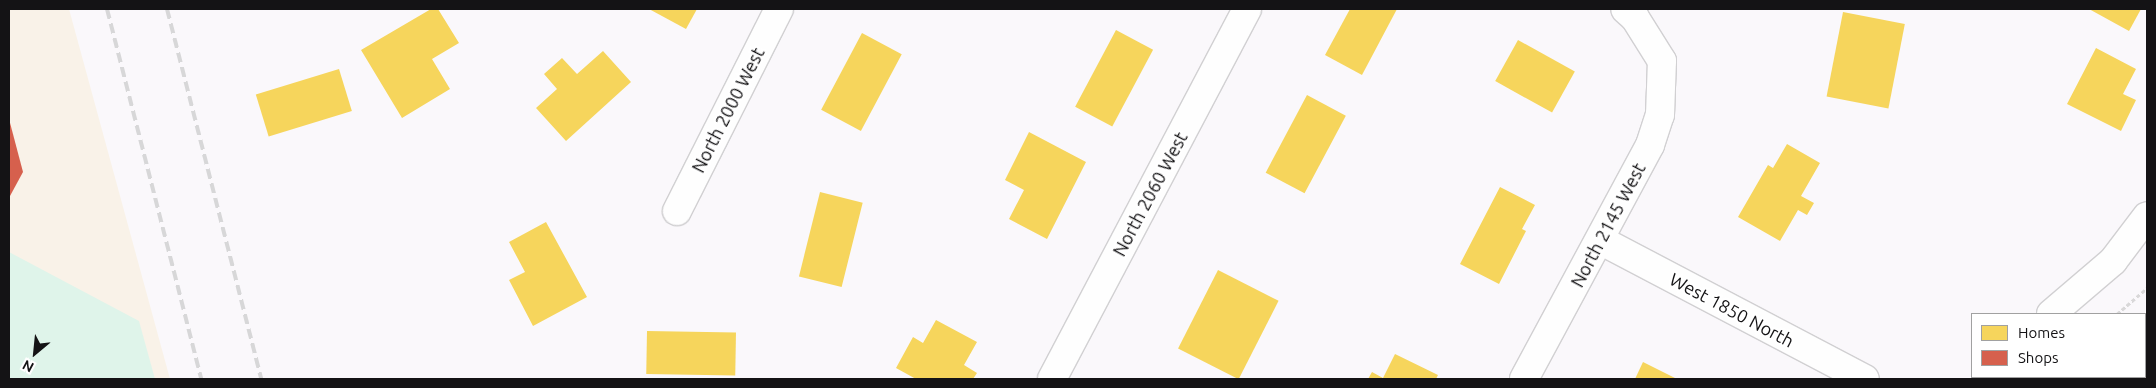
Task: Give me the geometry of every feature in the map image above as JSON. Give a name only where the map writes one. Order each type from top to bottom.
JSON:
[{"type":"street","name":"North 2000 West","points":[[677,211],[779,9]]},
{"type":"street","name":"North 2060 West","points":[[1052,379],[1247,9]]},
{"type":"street","name":"North 2145 West","points":[[1524,379],[1650,145],[1660,115],[1662,61],[1635,18],[1625,9]]},
{"type":"street","points":[[2052,313],[2113,261],[2147,216]]},
{"type":"street","name":"West 1850 North","points":[[1600,240],[1865,379]]},
{"type":"path","points":[[2118,313],[2147,288]]},
{"type":"shaded area","points":[[9,9],[69,9],[170,379],[9,379]]},
{"type":"green space","points":[[9,252],[139,321],[155,379],[9,379]]},
{"type":"building: Homes","points":[[431,9],[438,9],[459,43],[432,59],[450,89],[402,118],[361,50]]},
{"type":"building: Homes","points":[[649,9],[697,9],[686,29]]},
{"type":"building: Homes","points":[[1350,9],[1397,9],[1362,75],[1325,55]]},
{"type":"building: Homes","points":[[2089,9],[2141,9],[2129,31]]},
{"type":"building: Homes","points":[[1843,12],[1905,24],[1888,108],[1827,96]]},
{"type":"building: Homes","points":[[1116,30],[1153,50],[1112,127],[1075,107]]},
{"type":"building: Homes","points":[[862,33],[902,54],[861,131],[821,110]]},
{"type":"building: Homes","points":[[1518,40],[1575,72],[1552,113],[1495,81]]},
{"type":"building: Homes","points":[[2096,48],[2136,69],[2123,94],[2136,100],[2121,131],[2067,104]]},
{"type":"building: Homes","points":[[603,51],[631,82],[566,141],[536,108],[557,89],[544,74],[562,58],[577,74]]},
{"type":"building: Homes","points":[[339,69],[352,111],[269,137],[256,94]]},
{"type":"building: Homes","points":[[1307,95],[1346,116],[1305,193],[1266,173]]},
{"type":"building: Homes","points":[[1029,132],[1086,162],[1047,239],[1009,219],[1024,190],[1005,180]]},
{"type":"building: Homes","points":[[1787,144],[1820,163],[1801,196],[1814,203],[1807,215],[1798,210],[1780,241],[1738,217],[1768,165],[1773,168]]},
{"type":"building: Homes","points":[[1500,187],[1535,205],[1522,229],[1526,231],[1499,284],[1460,264]]},
{"type":"building: Homes","points":[[820,192],[863,203],[842,287],[799,276]]},
{"type":"building: Homes","points":[[546,222],[587,297],[533,326],[509,280],[525,272],[509,242]]},
{"type":"building: Homes","points":[[1218,270],[1279,301],[1239,379],[1178,348]]},
{"type":"building: Homes","points":[[936,320],[977,342],[964,365],[977,373],[973,379],[916,379],[896,368],[913,337],[923,343]]},
{"type":"building: Homes","points":[[647,331],[736,333],[735,376],[646,374]]},
{"type":"building: Homes","points":[[1395,354],[1438,375],[1436,379],[1368,379],[1372,372],[1383,378]]},
{"type":"building: Homes","points":[[1643,362],[1677,379],[1635,379]]},
{"type":"building: Shops","points":[[9,119],[23,172],[10,196],[9,195]]},
{"type":"railway","points":[[107,9],[201,379]]},
{"type":"railway","points":[[167,9],[261,379]]}]
